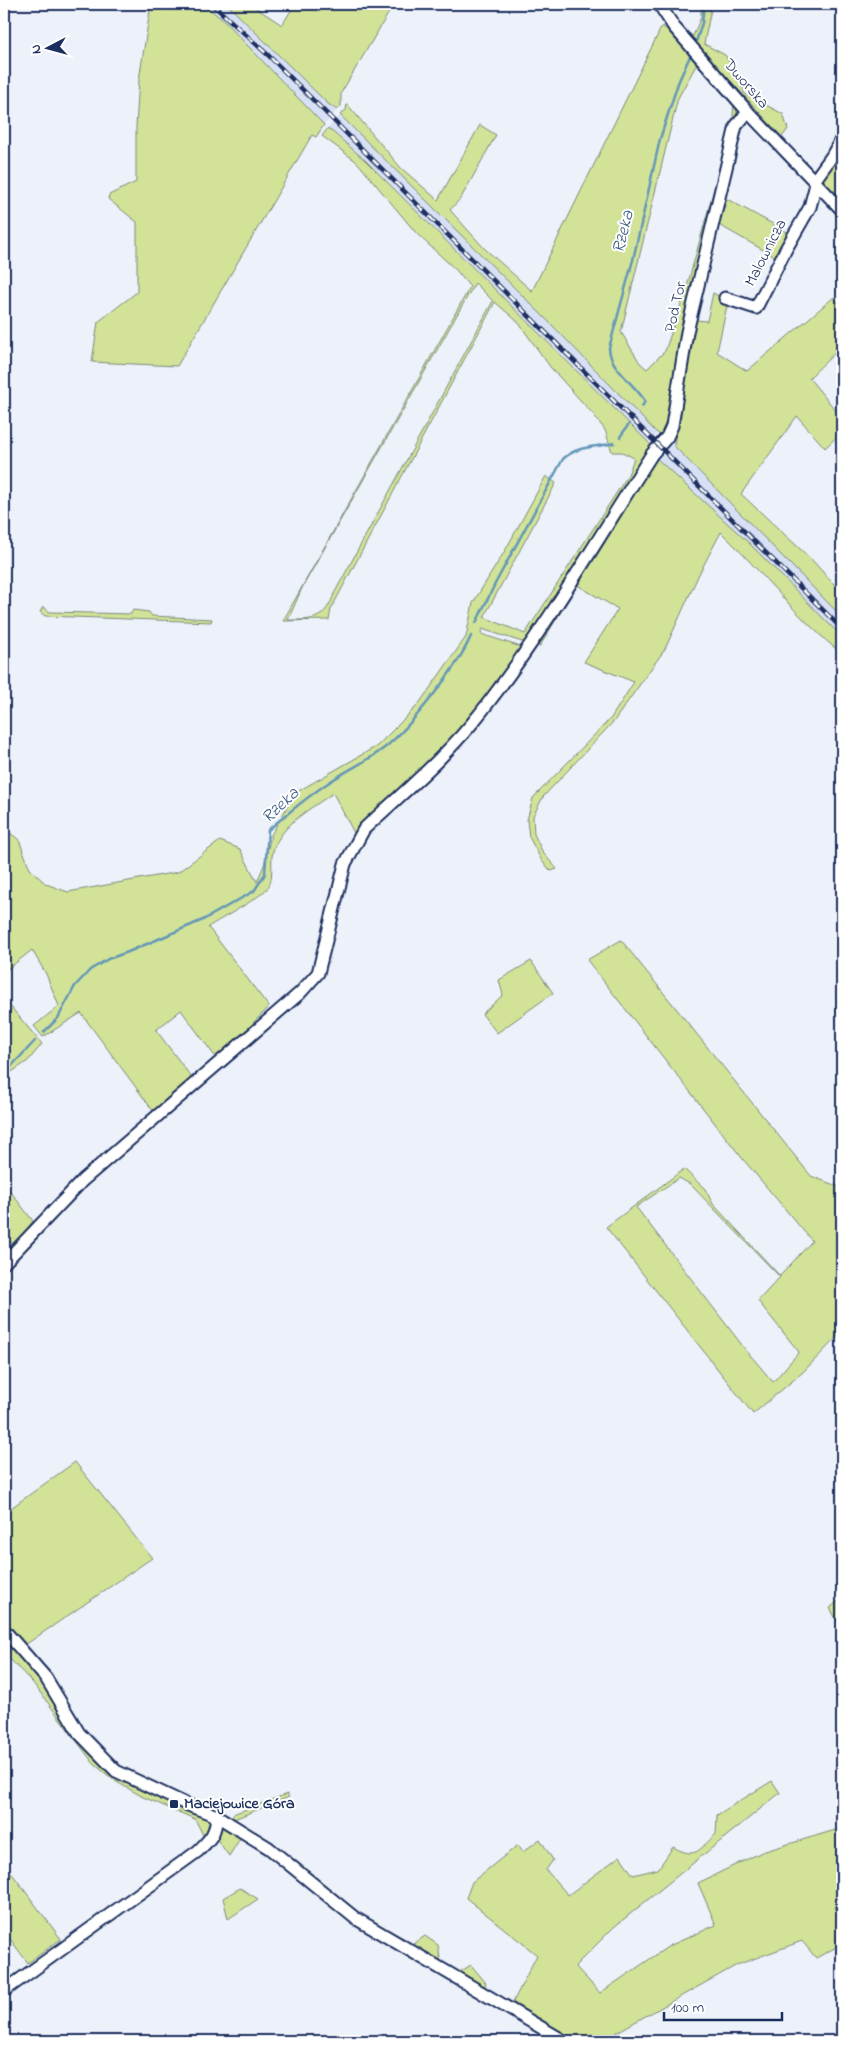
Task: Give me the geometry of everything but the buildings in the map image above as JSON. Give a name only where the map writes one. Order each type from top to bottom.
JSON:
[{"type":"street","name":"Dworska","points":[[659,4],[674,27],[748,112],[842,210]]},
{"type":"street","name":"Pod Tor","points":[[4,1262],[83,1180],[300,993],[318,974],[345,864],[357,838],[364,829],[448,751],[482,711],[542,626],[652,454],[670,432],[687,332],[736,126],[748,112]]},
{"type":"street","points":[[815,182],[842,138]]},
{"type":"street","name":"Malownicza","points":[[725,298],[756,308],[810,207],[815,182]]},
{"type":"street","points":[[4,1630],[46,1678],[79,1733],[116,1771],[197,1809],[217,1816],[269,1848],[355,1918],[564,2041]]},
{"type":"street","points":[[4,1991],[198,1851],[212,1837],[216,1829],[217,1816]]},
{"type":"shaded area","points":[[204,4],[227,4],[336,111],[324,125],[225,22]]},
{"type":"shaded area","points":[[340,116],[427,199],[658,433],[649,442],[365,160],[328,128]]},
{"type":"shaded area","points":[[673,436],[842,603],[842,645],[656,457]]},
{"type":"green space","points":[[151,4],[204,4],[225,22],[324,125],[316,137],[312,135],[177,366],[92,362],[98,322],[137,292],[137,222],[108,199],[109,195],[136,182],[136,126],[139,80]]},
{"type":"green space","points":[[227,4],[250,4],[282,25],[295,4],[394,4],[341,93],[341,106],[337,110],[328,104]]},
{"type":"green space","points":[[701,4],[712,4],[704,44],[725,55],[739,78],[745,94],[783,114],[788,129],[782,137],[684,30],[693,36],[701,17]]},
{"type":"green space","points":[[662,26],[691,49],[699,60],[678,98],[621,332],[640,363],[647,369],[665,351],[686,290],[733,117],[734,100],[737,113],[717,189],[663,437],[340,115],[346,110],[347,104],[401,168],[438,200],[480,125],[496,135],[461,198],[450,210],[484,248],[532,291]]},
{"type":"green space","points":[[328,128],[365,160],[654,448],[527,639],[522,642],[482,629],[481,634],[521,647],[521,652],[455,739],[371,814],[354,833],[333,793],[307,811],[283,832],[277,841],[273,851],[269,886],[251,901],[208,927],[269,1007],[217,1059],[181,1010],[156,1030],[192,1078],[154,1112],[81,1013],[43,1037],[34,1026],[59,1006],[46,974],[32,950],[4,972],[4,828],[19,840],[30,869],[46,884],[68,892],[178,872],[220,841],[240,849],[257,882],[264,865],[271,835],[295,793],[377,746],[418,705],[466,637],[473,603],[506,549],[546,476],[556,483],[484,617],[525,634],[628,475],[634,458],[622,452],[612,452],[605,430],[593,414],[551,368],[518,322],[495,302],[331,609],[329,620],[283,621],[470,287],[456,270],[417,234],[357,162],[322,136]],"holes":[[[475,283],[493,301],[327,608],[323,613],[312,619],[288,620],[302,588]]]},
{"type":"green space","points":[[842,150],[842,206],[821,183],[828,164]]},
{"type":"green space","points":[[727,199],[791,234],[779,259],[719,225]]},
{"type":"green space","points":[[713,293],[728,301],[717,352],[747,371],[834,297],[842,308],[842,346],[809,378],[842,418],[842,432],[825,448],[797,416],[741,494],[811,559],[842,593],[842,617],[674,446],[686,361],[696,320],[707,321]]},
{"type":"green space","points":[[655,457],[748,542],[842,637],[842,654],[795,610],[721,532],[699,574],[665,649],[614,721],[543,797],[533,816],[534,834],[543,853],[557,869],[551,871],[542,861],[529,837],[527,820],[533,798],[611,718],[634,682],[584,662],[618,609],[577,585],[540,646],[534,645]]},
{"type":"green space","points":[[43,607],[50,612],[131,614],[133,610],[149,612],[152,616],[212,619],[211,622],[45,616],[40,612]]},
{"type":"green space","points":[[621,940],[811,1176],[842,1188],[842,1332],[803,1372],[753,1414],[606,1227],[684,1169],[705,1189],[713,1204],[780,1276],[812,1241],[742,1158],[587,960]],"holes":[[[679,1178],[690,1184],[780,1277],[758,1301],[799,1352],[773,1382],[745,1349],[636,1207]]]},
{"type":"green space","points":[[531,961],[553,993],[497,1033],[482,1014],[503,995],[499,980]]},
{"type":"green space","points":[[4,999],[42,1044],[28,1061],[4,1077]]},
{"type":"green space","points":[[4,1183],[33,1221],[14,1246],[4,1234]]},
{"type":"green space","points":[[75,1462],[152,1558],[22,1647],[4,1626],[4,1513]]},
{"type":"green space","points":[[842,1598],[842,1630],[830,1608]]},
{"type":"green space","points":[[4,1639],[29,1666],[92,1754],[168,1800],[167,1802],[209,1819],[213,1826],[208,1838],[157,1876],[204,1837],[195,1819],[143,1797],[115,1781],[94,1764],[33,1683],[4,1653]]},
{"type":"green space","points":[[772,1781],[780,1793],[614,1927],[575,1966],[600,1993],[669,1946],[716,1925],[698,1883],[762,1852],[842,1828],[842,1944],[816,1958],[802,1941],[737,1965],[617,2032],[617,2041],[577,2041],[511,2006],[537,1955],[466,1898],[472,1882],[518,1845],[523,1852],[540,1839],[553,1860],[546,1870],[568,1895],[620,1856],[633,1875],[658,1869],[673,1847],[687,1853],[701,1849],[716,1834],[717,1815]]},
{"type":"green space","points":[[287,1794],[289,1797],[234,1819],[296,1861],[363,1916],[407,1940],[403,1943],[356,1916],[231,1821],[233,1814]]},
{"type":"green space","points":[[221,1823],[241,1837],[229,1856],[216,1838]]},
{"type":"green space","points":[[4,1863],[61,1939],[28,1963],[4,1931]]},
{"type":"green space","points":[[240,1888],[258,1899],[228,1919],[223,1898]]},
{"type":"green space","points":[[425,1936],[438,1945],[441,1964],[410,1946]]},
{"type":"green space","points":[[471,1965],[486,1983],[484,1989],[458,1973]]},
{"type":"waterway","name":"Rzeka","points":[[696,42],[702,23],[704,4]]},
{"type":"waterway","name":"Rzeka","points":[[642,407],[645,401],[618,369],[610,356],[609,348],[633,260],[660,139],[678,83],[690,56]]},
{"type":"waterway","name":"Rzeka","points":[[620,437],[629,424]]},
{"type":"waterway","name":"Rzeka","points":[[476,623],[496,582],[563,459],[581,449],[614,443]]},
{"type":"waterway","name":"Rzeka","points":[[44,1032],[58,1018],[75,986],[90,970],[108,959],[203,920],[254,891],[265,874],[268,830],[314,793],[383,749],[394,739],[445,680],[471,636]]},
{"type":"waterway","name":"Rzeka","points":[[4,1074],[35,1041]]},
{"type":"railway","points":[[212,4],[268,55],[842,629]]},
{"type":"place","name":"Maciejowice Góra","points":[[174,1804]]}]
